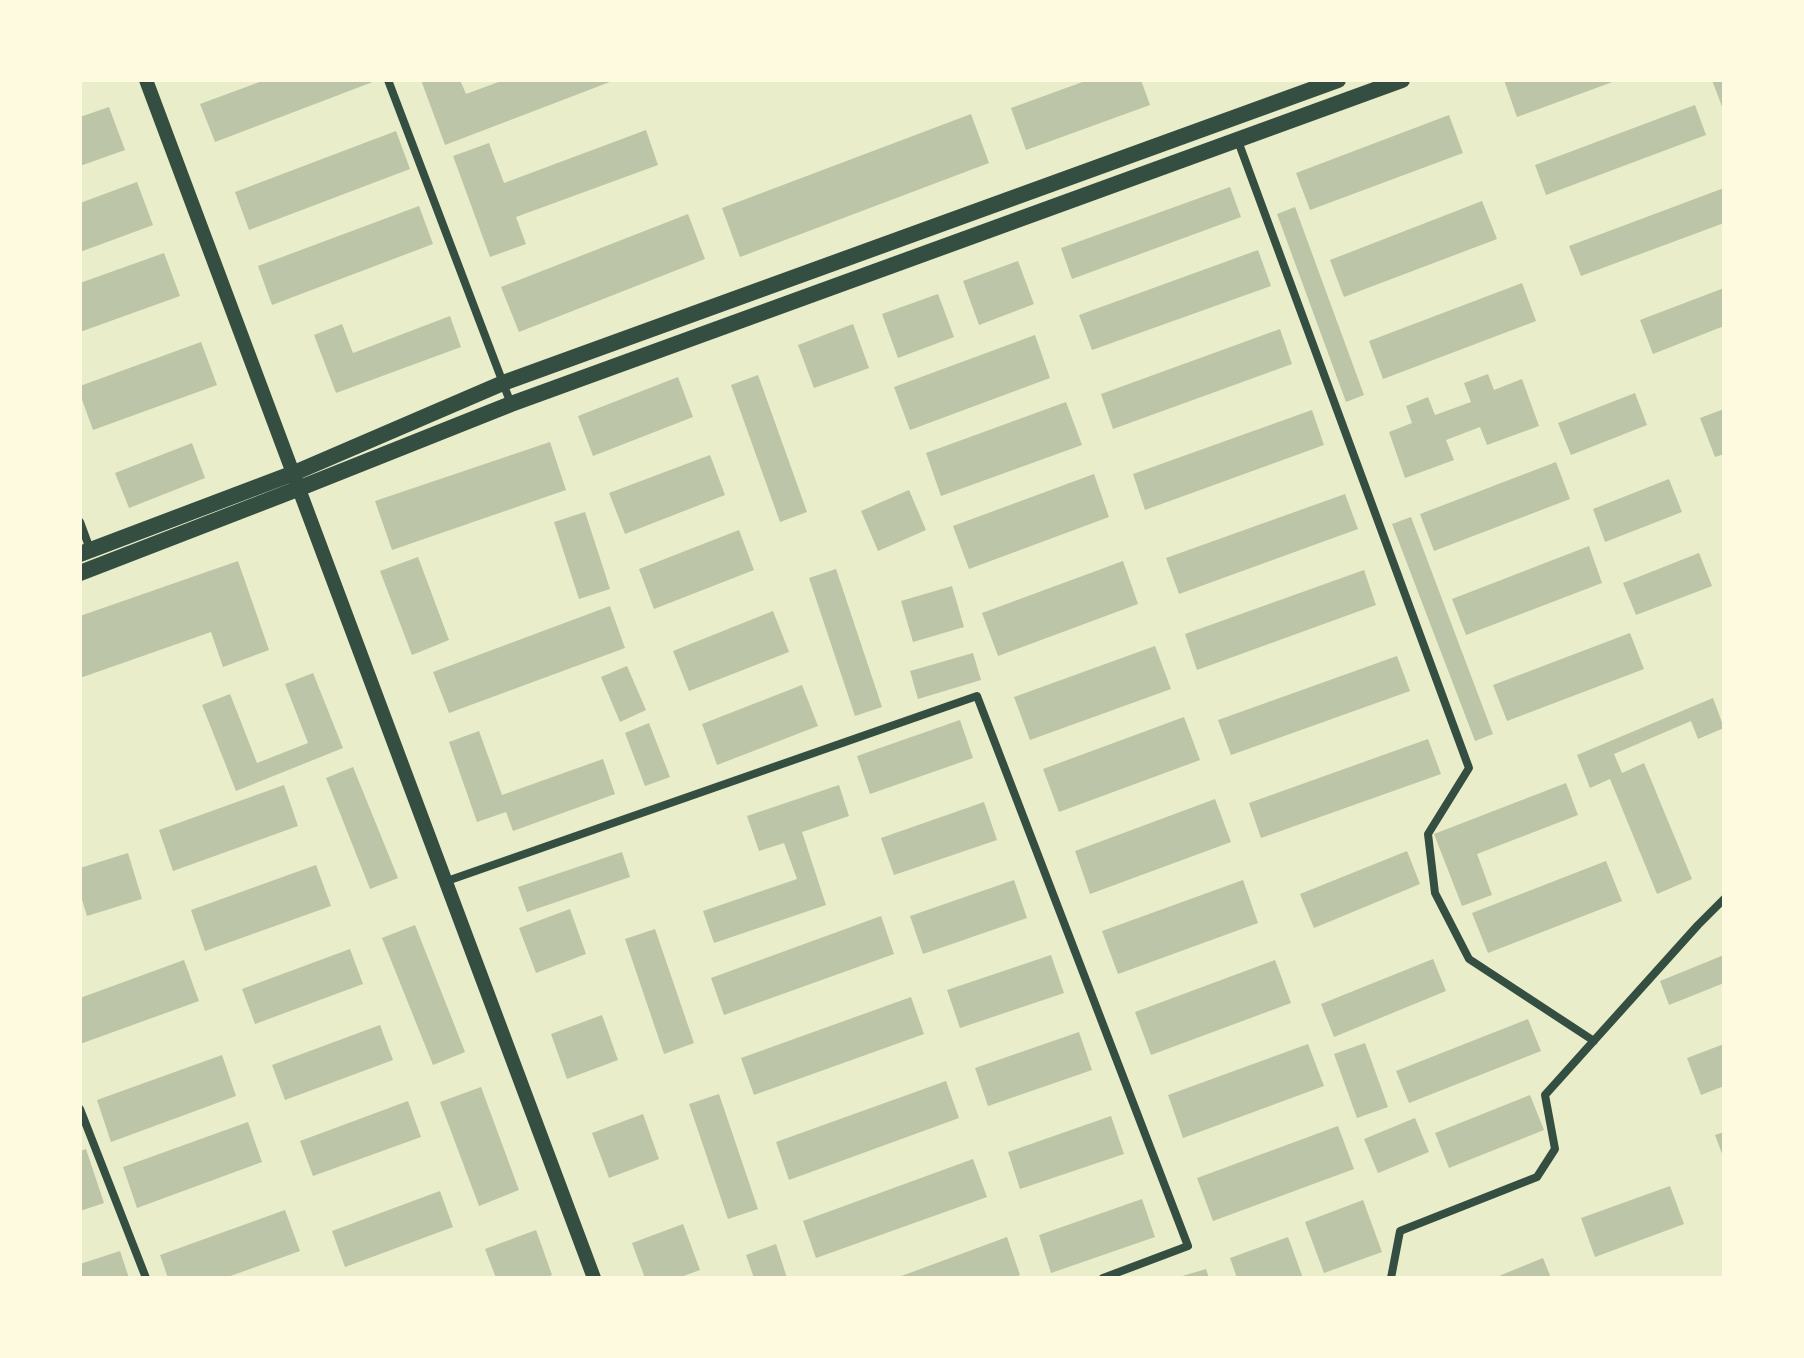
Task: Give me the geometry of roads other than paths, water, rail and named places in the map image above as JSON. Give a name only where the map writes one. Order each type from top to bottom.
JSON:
[{"type":"main road","points":[[80,573],[297,480],[503,383],[1338,80]]},
{"type":"main road","points":[[85,552],[511,404],[1402,80]]},
{"type":"street","points":[[146,80],[594,1278]]},
{"type":"street","points":[[388,80],[511,404]]},
{"type":"street","points":[[1238,141],[1469,768],[1428,834],[1435,893],[1469,959],[1594,1041]]},
{"type":"street","points":[[80,522],[85,552]]},
{"type":"street","points":[[447,881],[977,696],[1188,1246],[1103,1278]]},
{"type":"street","points":[[1391,1278],[1400,1231],[1537,1177],[1555,1149],[1545,1095],[1724,899]]},
{"type":"street","points":[[80,1109],[146,1278]]}]
